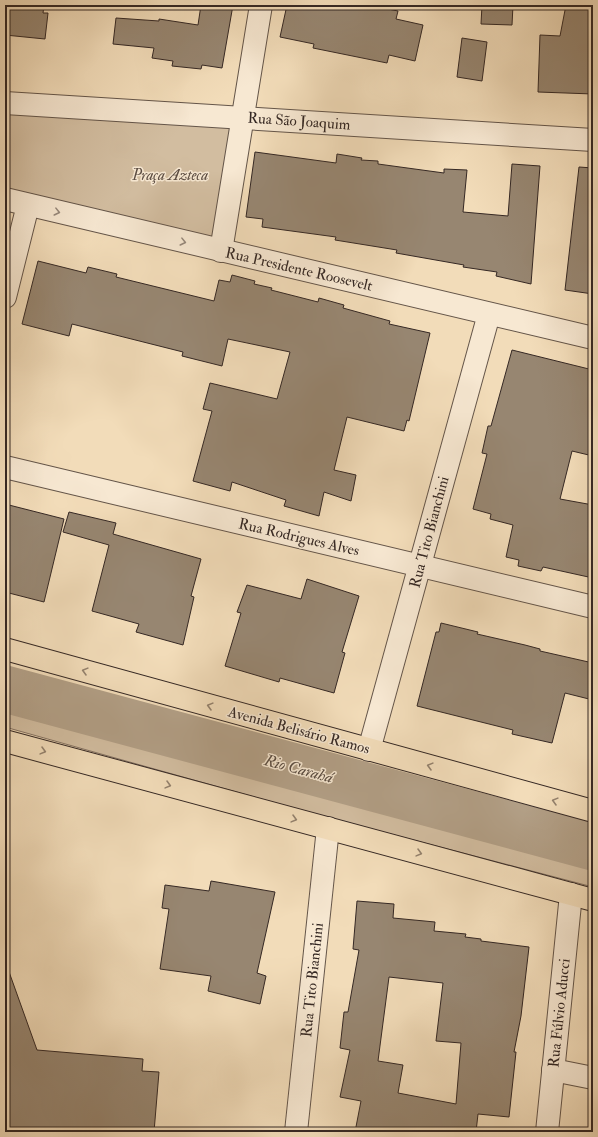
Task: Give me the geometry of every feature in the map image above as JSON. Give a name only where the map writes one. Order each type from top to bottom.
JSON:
[{"type":"main road","name":"Avenida Belisário Ramos","points":[[5,649],[593,811]]},
{"type":"main road","points":[[5,741],[593,900]]},
{"type":"street","points":[[221,251],[261,5]]},
{"type":"street","name":"Rua São Joaquim","points":[[5,103],[593,140]]},
{"type":"street","name":"Rua Presidente Roosevelt","points":[[5,199],[593,338]]},
{"type":"street","points":[[5,297],[28,205]]},
{"type":"street","name":"Rua Tito Bianchini","points":[[369,750],[489,314]]},
{"type":"street","name":"Rua Rodrigues Alves","points":[[5,467],[593,607]]},
{"type":"street","name":"Rua Tito Bianchini","points":[[296,1132],[328,828]]},
{"type":"street","name":"Rua Fúlvio Aducci","points":[[547,1132],[571,894]]},
{"type":"street","points":[[553,1070],[593,1078]]},
{"type":"green space","name":"Praça Azteca","points":[[5,103],[243,117],[221,251],[5,199]]},
{"type":"green space","points":[[5,668],[593,831],[593,887],[329,818],[5,727]]},
{"type":"building","points":[[5,5],[44,5],[43,13],[48,13],[45,39],[5,35]]},
{"type":"building","points":[[201,5],[233,5],[222,68],[202,65],[201,69],[172,66],[173,61],[152,58],[154,48],[113,44],[116,18],[159,21],[159,19],[198,25]]},
{"type":"building","points":[[287,5],[368,5],[398,11],[396,19],[423,25],[415,61],[389,55],[387,63],[313,48],[314,44],[280,37]]},
{"type":"building","points":[[482,5],[513,5],[512,25],[481,24]]},
{"type":"building","points":[[566,5],[593,5],[590,33],[593,33],[593,94],[538,92],[540,35],[560,36]]},
{"type":"building","points":[[462,38],[487,42],[482,81],[457,77]]},
{"type":"building","points":[[255,152],[336,163],[337,154],[362,158],[361,160],[378,161],[378,164],[444,173],[444,169],[467,170],[463,212],[508,216],[512,164],[540,166],[531,284],[496,276],[497,272],[463,267],[464,265],[396,253],[397,250],[335,240],[336,237],[262,227],[263,219],[246,217]]},
{"type":"building","points":[[579,167],[593,168],[593,294],[565,290]]},
{"type":"building","points":[[38,261],[86,273],[88,267],[117,274],[116,277],[214,301],[219,280],[230,282],[232,275],[255,281],[254,284],[272,288],[271,290],[318,302],[319,298],[344,305],[343,308],[390,321],[389,324],[430,333],[409,421],[407,420],[404,431],[347,417],[334,470],[356,475],[351,501],[324,492],[319,516],[284,506],[286,500],[232,482],[230,491],[193,481],[212,411],[203,409],[210,383],[277,399],[290,352],[228,339],[222,366],[182,356],[183,352],[72,324],[69,336],[22,324]]},
{"type":"building","points":[[512,350],[593,370],[593,456],[572,451],[560,499],[593,505],[593,578],[543,567],[541,571],[518,566],[519,560],[506,557],[513,525],[490,519],[491,514],[473,509],[487,454],[482,453],[488,426],[491,426]]},
{"type":"building","points":[[5,504],[64,519],[44,602],[5,592]]},
{"type":"building","points":[[69,512],[116,523],[113,534],[201,559],[191,596],[194,597],[183,645],[136,632],[139,624],[92,611],[109,545],[63,532]]},
{"type":"building","points":[[307,579],[359,596],[342,652],[345,653],[334,693],[280,678],[279,682],[225,666],[241,613],[237,612],[247,585],[301,599]]},
{"type":"building","points":[[441,623],[478,632],[477,634],[540,649],[540,651],[593,663],[593,700],[565,693],[552,743],[512,734],[513,730],[417,706],[436,632],[439,632]]},
{"type":"building","points":[[211,881],[275,892],[257,973],[266,976],[260,1004],[208,991],[211,976],[160,969],[169,909],[162,908],[165,885],[209,891]]},
{"type":"building","points":[[357,901],[394,904],[393,918],[435,922],[434,931],[466,934],[465,937],[481,939],[481,941],[529,947],[521,1016],[514,1052],[516,1052],[509,1117],[478,1114],[476,1132],[355,1132],[361,1101],[340,1097],[350,1050],[340,1048],[344,1012],[348,1012],[359,950],[353,949]],"holes":[[[389,977],[443,983],[436,1041],[461,1043],[456,1104],[398,1093],[403,1065],[378,1061]]]},
{"type":"building","points":[[8,969],[37,1050],[143,1059],[142,1071],[159,1072],[154,1132],[5,1132],[5,970]]},
{"type":"waterway","name":"Rio Carahá","points":[[5,689],[593,847]]}]
